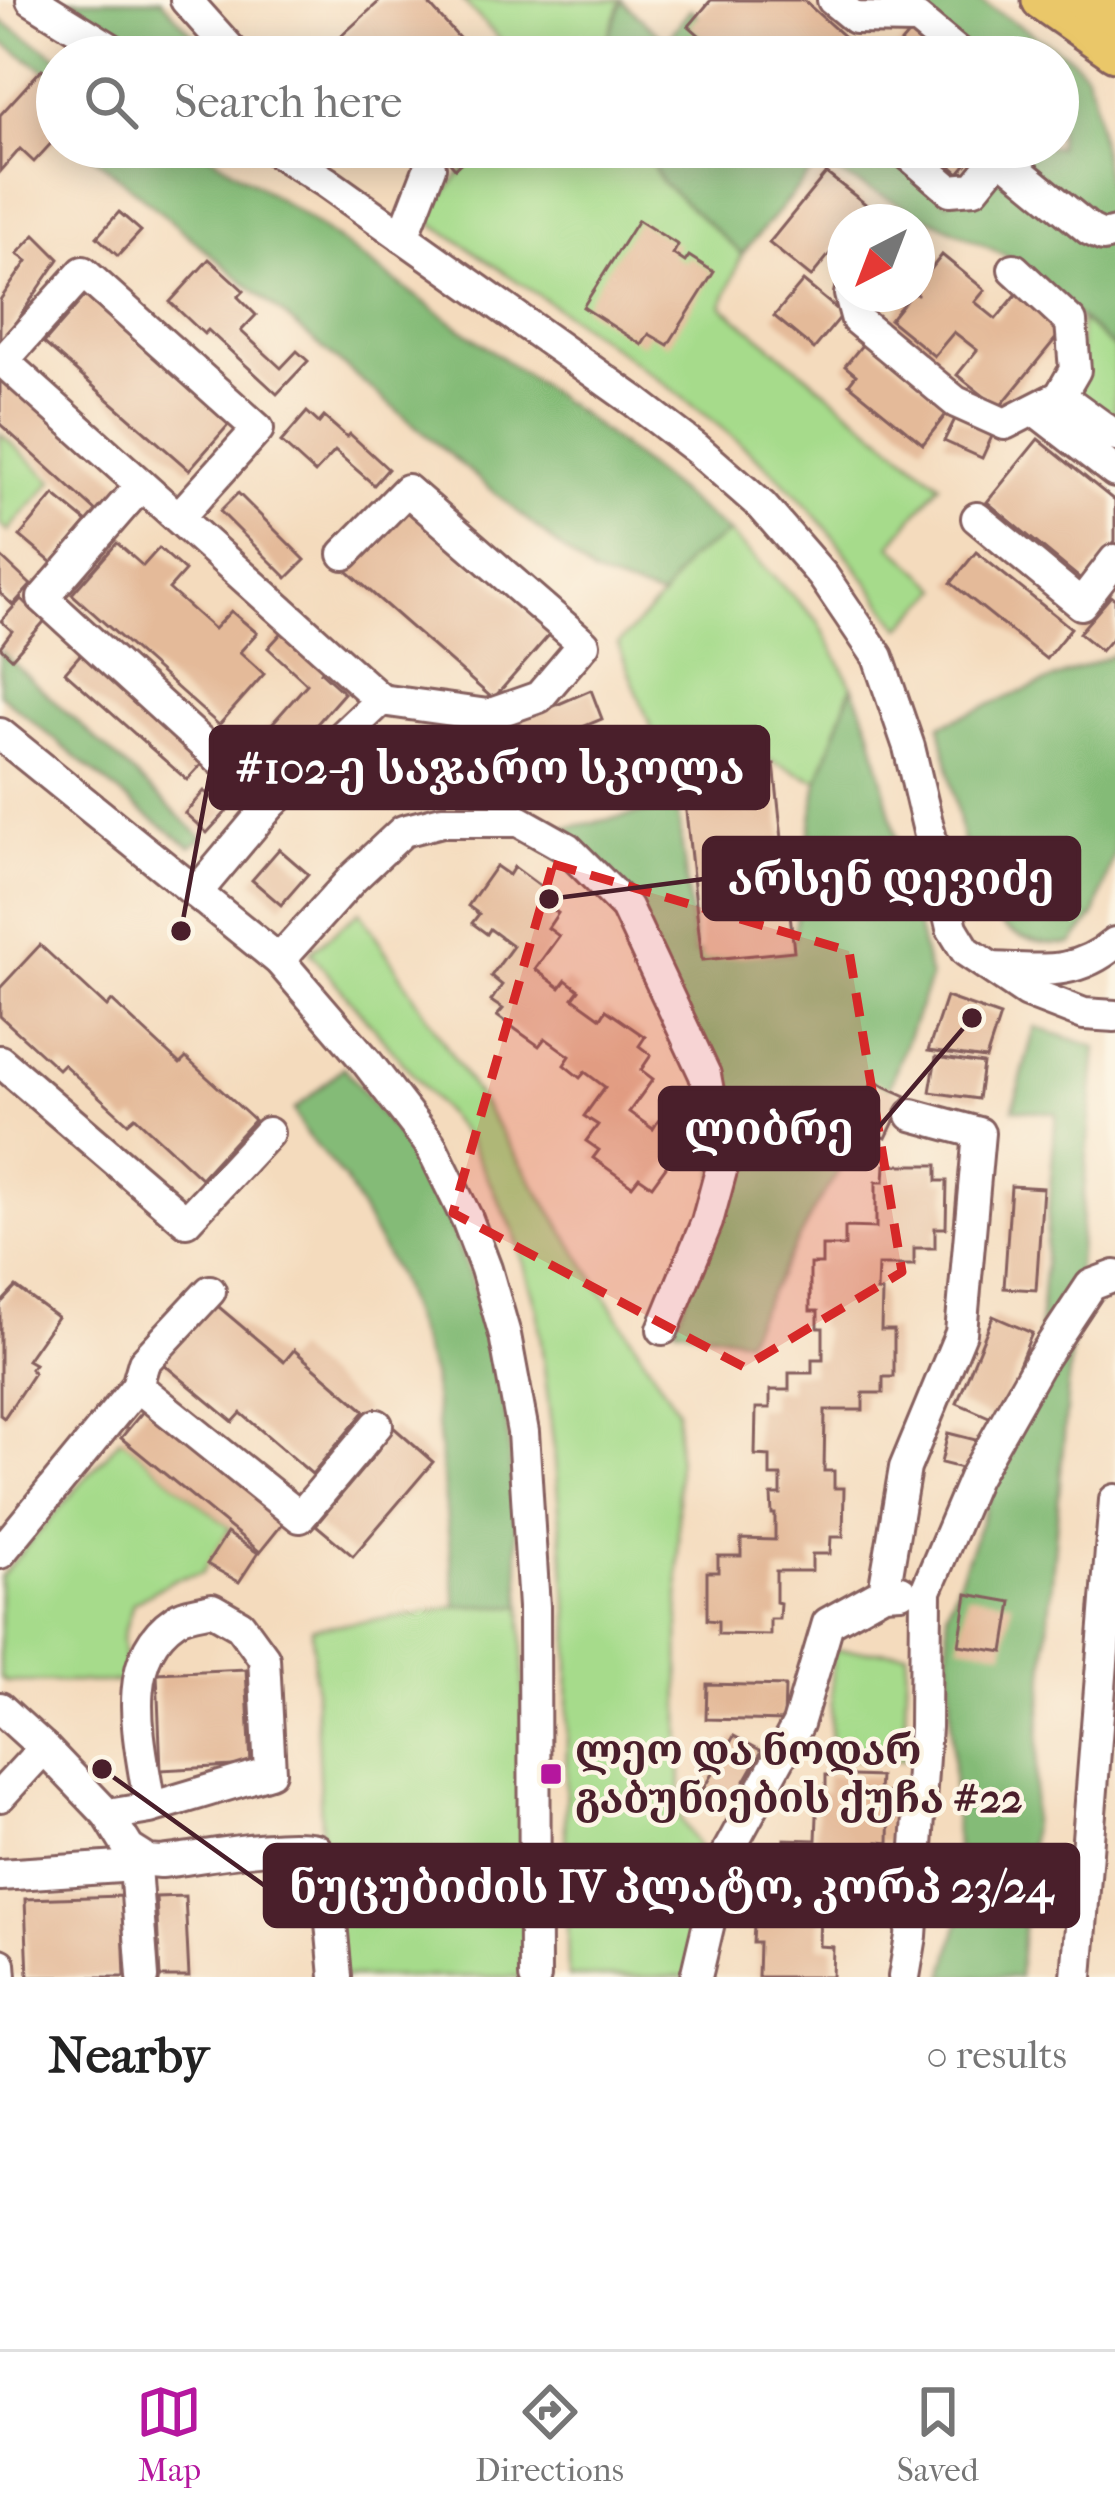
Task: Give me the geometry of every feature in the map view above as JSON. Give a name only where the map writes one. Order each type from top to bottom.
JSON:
[{"type":"main road","points":[[1042,0],[1115,50]]},
{"type":"main road","points":[[1084,0],[1115,15]]},
{"type":"street","points":[[32,0],[90,36]]},
{"type":"street","points":[[185,0],[218,36]]},
{"type":"street","points":[[833,0],[855,19],[917,19],[938,36]]},
{"type":"street","points":[[304,168],[697,449],[762,506],[824,576],[878,657],[909,747],[952,928],[966,951],[1027,992],[1084,1014],[1115,1016]]},
{"type":"street","points":[[324,168],[326,182]]},
{"type":"street","points":[[403,236],[430,168]]},
{"type":"street","points":[[924,168],[950,190],[974,188],[990,168]]},
{"type":"street","points":[[1023,168],[1090,230],[1102,236],[1115,233]]},
{"type":"street","points":[[855,312],[857,320],[956,402],[1005,424],[1047,403],[1076,370],[1071,322],[1014,269]]},
{"type":"street","points":[[178,518],[258,429],[83,272],[3,361],[141,485],[381,700],[488,715],[539,697],[584,644],[407,490],[344,554]]},
{"type":"street","points":[[1047,403],[1115,436]]},
{"type":"street","points":[[1047,403],[1115,472]]},
{"type":"street","points":[[141,485],[43,598],[270,805]]},
{"type":"street","points":[[977,518],[1081,604],[1115,560]]},
{"type":"street","points":[[197,892],[270,805],[381,700]]},
{"type":"street","points":[[0,735],[279,960],[430,1144],[467,1219],[505,1335],[523,1432],[533,1607],[535,1977]]},
{"type":"street","points":[[279,960],[403,831],[442,821],[519,821],[567,848],[626,907],[705,1075],[722,1167],[707,1222],[663,1329]]},
{"type":"street","points":[[988,968],[1080,966],[1115,943]]},
{"type":"street","points":[[0,1061],[186,1221],[268,1133]]},
{"type":"street","points":[[884,1592],[905,1468],[961,1333],[979,1133],[912,1115]]},
{"type":"street","points":[[904,1977],[925,1727],[926,1591],[974,1478],[1038,1365],[1091,1285],[1115,1276]]},
{"type":"street","points":[[0,1553],[136,1386],[144,1361],[210,1291]]},
{"type":"street","points":[[136,1386],[300,1517],[377,1425]]},
{"type":"street","points":[[1077,1977],[1107,1714],[1115,1500]]},
{"type":"street","points":[[695,1977],[724,1859],[798,1724],[828,1623],[884,1592],[926,1591]]},
{"type":"street","points":[[108,1815],[150,1808],[270,1772],[264,1658],[240,1625],[212,1609],[179,1617],[156,1637],[142,1662],[136,1697],[150,1808]]},
{"type":"street","points":[[0,1708],[108,1815],[141,1863],[142,1977]]},
{"type":"street","points":[[0,1796],[44,1748]]},
{"type":"street","points":[[0,1875],[279,1848],[316,1849],[328,1889],[336,1977]]},
{"type":"street","points":[[0,1964],[1,1977]]},
{"type":"highlighted area","points":[[553,864],[849,951],[902,1272],[744,1367],[453,1213]]},
{"type":"green space","points":[[70,0],[161,0],[194,36],[125,36]]},
{"type":"green space","points":[[462,0],[621,0],[608,36],[497,36]]},
{"type":"green space","points":[[906,0],[978,0],[1036,36],[950,36]]},
{"type":"green space","points":[[622,1],[660,36],[609,36]]},
{"type":"green space","points":[[691,9],[721,36],[670,36]]},
{"type":"green space","points":[[0,20],[36,43],[36,64],[0,41]]},
{"type":"green space","points":[[1079,66],[1093,92],[1115,235],[1115,349],[1012,259],[935,221],[935,204],[900,204],[826,168],[908,168],[947,202],[991,168],[1079,168]]},
{"type":"green space","points":[[108,168],[230,168],[587,419],[729,533],[687,560],[662,598],[593,575]]},
{"type":"green space","points":[[464,168],[655,168],[662,181],[742,254],[722,306],[940,484],[891,545],[940,589],[901,628],[821,522],[766,465],[642,368],[425,218]]},
{"type":"green space","points":[[654,168],[815,168],[742,254],[661,181]]},
{"type":"green space","points":[[1081,320],[1115,349],[1115,422],[1082,406]]},
{"type":"green space","points":[[0,433],[53,481],[8,531],[0,524]]},
{"type":"green space","points":[[729,533],[818,621],[852,686],[818,781],[747,751],[666,765],[618,644],[662,598],[687,560]]},
{"type":"green space","points":[[0,651],[203,838],[191,847],[0,694]]},
{"type":"green space","points":[[1115,654],[1115,850],[1095,915],[1072,944],[1042,943],[1001,925],[977,889],[940,725]]},
{"type":"green space","points":[[852,686],[870,727],[930,979],[883,1103],[815,1208],[745,1339],[675,1327],[713,1224],[721,1083],[587,848],[565,828],[677,806],[695,953],[791,953],[818,781]]},
{"type":"green space","points":[[360,911],[677,1409],[681,1819],[708,1862],[704,1977],[568,1977],[565,1818],[570,1630],[537,1309],[514,1231],[469,1141],[310,952]]},
{"type":"green space","points":[[1035,1027],[1096,1047],[1019,1977],[944,1977],[959,1922],[947,1611],[1036,1376],[1056,1113],[1013,1109]]},
{"type":"green space","points":[[344,1067],[408,1148],[447,1217],[490,1328],[507,1425],[522,1606],[456,1606],[432,1375],[397,1276],[345,1180],[304,1131],[294,1110]]},
{"type":"green space","points":[[121,1438],[230,1528],[202,1573],[175,1579],[133,1603],[122,1639],[127,1682],[6,1682],[0,1677],[0,1577]]},
{"type":"green space","points":[[456,1606],[522,1606],[528,1977],[336,1977],[323,1861],[312,1628]]},
{"type":"green space","points":[[833,1650],[907,1652],[904,1760],[830,1758]]},
{"type":"building","points":[[381,0],[425,0],[457,36],[341,36]]},
{"type":"building","points":[[711,0],[803,0],[843,36],[700,36],[689,26]]},
{"type":"building","points":[[36,76],[34,162],[20,149],[0,172],[0,115]]},
{"type":"building","points":[[826,173],[865,204],[827,204],[827,257],[811,277],[769,243]]},
{"type":"building","points":[[119,212],[141,231],[118,256],[97,237]]},
{"type":"building","points":[[638,220],[678,245],[673,254],[685,262],[689,256],[714,272],[668,345],[649,334],[642,345],[583,307]]},
{"type":"building","points":[[35,235],[59,259],[0,345],[0,300],[27,261],[17,254]]},
{"type":"building","points":[[942,255],[985,290],[975,302],[996,319],[1020,290],[1066,326],[999,408],[957,375],[977,350],[954,332],[934,356],[890,320],[896,312],[935,312],[935,264]]},
{"type":"building","points":[[209,259],[244,291],[238,297],[256,315],[241,331],[281,368],[297,351],[308,361],[277,394],[170,302]]},
{"type":"building","points":[[803,281],[827,301],[827,312],[843,314],[814,349],[774,316]]},
{"type":"building","points":[[86,295],[231,422],[189,470],[44,343]]},
{"type":"building","points":[[866,340],[951,408],[923,444],[849,384],[856,375],[845,366]]},
{"type":"building","points":[[3,375],[123,485],[97,512],[0,424]]},
{"type":"building","points":[[307,412],[319,423],[324,417],[347,437],[350,434],[388,469],[374,485],[335,451],[315,473],[281,442]]},
{"type":"building","points":[[956,417],[993,434],[982,458],[944,441]]},
{"type":"building","points":[[1038,439],[1115,501],[1115,541],[1083,581],[987,502]]},
{"type":"building","points":[[238,493],[305,560],[287,578],[220,511]]},
{"type":"building","points":[[54,495],[87,522],[52,563],[20,536]]},
{"type":"building","points":[[405,505],[551,633],[493,699],[347,571]]},
{"type":"building","points":[[117,543],[143,566],[159,548],[185,571],[169,589],[214,629],[231,611],[257,633],[240,652],[264,674],[219,725],[72,594]]},
{"type":"building","points":[[976,552],[1071,628],[1046,659],[951,583]]},
{"type":"building","points":[[0,556],[31,585],[13,605],[0,593]]},
{"type":"building","points":[[1111,596],[1115,599],[1115,635],[1101,651],[1079,633]]},
{"type":"building","points":[[21,599],[32,610],[37,605],[49,616],[12,658],[0,647],[12,631],[1,621]]},
{"type":"building","points":[[287,627],[328,663],[321,672],[344,693],[272,775],[247,752],[307,684],[268,648]]},
{"type":"building","points":[[86,648],[208,757],[187,780],[65,672]]},
{"type":"building","points":[[591,690],[602,719],[544,743],[340,788],[336,772],[351,768],[350,763],[538,713]]},
{"type":"building","points":[[774,764],[794,951],[702,960],[682,774]]},
{"type":"building","points":[[204,791],[227,811],[207,833],[185,813]]},
{"type":"building","points":[[279,849],[308,874],[281,905],[252,880]]},
{"type":"building","points":[[496,866],[509,875],[514,867],[552,895],[546,904],[558,913],[548,928],[559,936],[535,969],[560,988],[566,980],[579,990],[573,998],[601,1018],[606,1010],[645,1037],[639,1046],[651,1055],[641,1070],[653,1079],[629,1112],[653,1129],[658,1121],[673,1131],[668,1137],[681,1146],[652,1186],[639,1177],[632,1186],[593,1158],[599,1150],[586,1141],[598,1125],[584,1116],[605,1087],[585,1072],[580,1078],[564,1065],[570,1056],[545,1038],[539,1046],[497,1016],[503,1009],[491,1001],[502,985],[491,976],[513,946],[472,923],[479,914],[468,906]]},
{"type":"building","points":[[40,945],[107,1007],[112,1001],[180,1064],[186,1058],[254,1120],[201,1178],[135,1117],[128,1123],[0,1016],[0,988]]},
{"type":"building","points":[[946,997],[1000,1016],[986,1059],[928,1051]]},
{"type":"building","points":[[936,1057],[983,1064],[978,1099],[930,1092]]},
{"type":"building","points":[[873,1081],[906,1096],[886,1138],[877,1134],[870,1156],[833,1144],[841,1118],[854,1123]]},
{"type":"building","points":[[885,1165],[937,1165],[937,1181],[947,1181],[946,1228],[935,1228],[935,1248],[914,1248],[914,1265],[878,1265],[881,1330],[894,1330],[894,1377],[883,1377],[883,1393],[863,1393],[863,1410],[825,1410],[824,1471],[834,1471],[834,1488],[844,1488],[843,1537],[831,1537],[830,1554],[812,1554],[812,1571],[776,1571],[779,1619],[770,1619],[770,1635],[718,1634],[718,1621],[707,1620],[707,1572],[718,1572],[718,1556],[741,1556],[741,1539],[775,1540],[771,1495],[781,1495],[781,1476],[770,1476],[770,1456],[755,1455],[756,1408],[770,1408],[770,1390],[789,1390],[789,1373],[812,1373],[812,1359],[823,1359],[823,1328],[818,1328],[818,1311],[810,1311],[810,1264],[822,1264],[822,1246],[845,1246],[845,1227],[876,1228],[876,1182],[884,1182]]},
{"type":"building","points":[[1011,1186],[1043,1188],[1036,1290],[1004,1288]]},
{"type":"building","points":[[16,1287],[57,1317],[27,1360],[34,1364],[30,1369],[34,1373],[4,1418],[0,1415],[0,1304]]},
{"type":"building","points":[[213,1302],[284,1362],[294,1350],[365,1411],[312,1474],[241,1413],[233,1422],[161,1362]]},
{"type":"building","points":[[993,1316],[1032,1333],[996,1420],[957,1403]]},
{"type":"building","points":[[149,1404],[288,1517],[260,1552],[121,1438]]},
{"type":"building","points":[[392,1426],[433,1462],[353,1556],[316,1525],[378,1451],[373,1448]]},
{"type":"building","points":[[948,1433],[976,1440],[969,1470],[941,1463]]},
{"type":"building","points":[[227,1533],[258,1553],[239,1582],[207,1564]]},
{"type":"building","points":[[967,1594],[1012,1602],[1004,1652],[959,1645]]},
{"type":"building","points":[[246,1669],[251,1765],[161,1770],[157,1673]]},
{"type":"building","points":[[707,1684],[785,1686],[784,1721],[706,1719]]},
{"type":"building","points":[[734,1736],[762,1751],[730,1807],[702,1791]]},
{"type":"building","points":[[826,1775],[880,1777],[879,1793],[890,1793],[889,1843],[878,1842],[877,1863],[855,1862],[854,1880],[817,1879],[819,1946],[833,1947],[832,1977],[758,1977],[759,1943],[753,1943],[754,1925],[745,1925],[747,1876],[759,1877],[760,1857],[783,1858],[784,1839],[816,1840],[818,1792],[826,1793]]},
{"type":"building","points":[[122,1896],[125,1977],[28,1977],[25,1899]]},
{"type":"building","points":[[185,1896],[189,1977],[160,1977],[156,1897]]},
{"type":"place","name":"არსენ დევიძე","points":[[549,899]]},
{"type":"place","name":"#102-ე საჯარო სკოლა","points":[[181,931]]},
{"type":"place","name":"ლიბრე","points":[[972,1018]]},
{"type":"place","name":"ნუცუბიძის IV პლატო, კორპ 23/24","points":[[102,1769]]},
{"type":"place","name":"ლეო და ნოდარ გაბუნიების ქუჩა #22","points":[[551,1774]]}]
